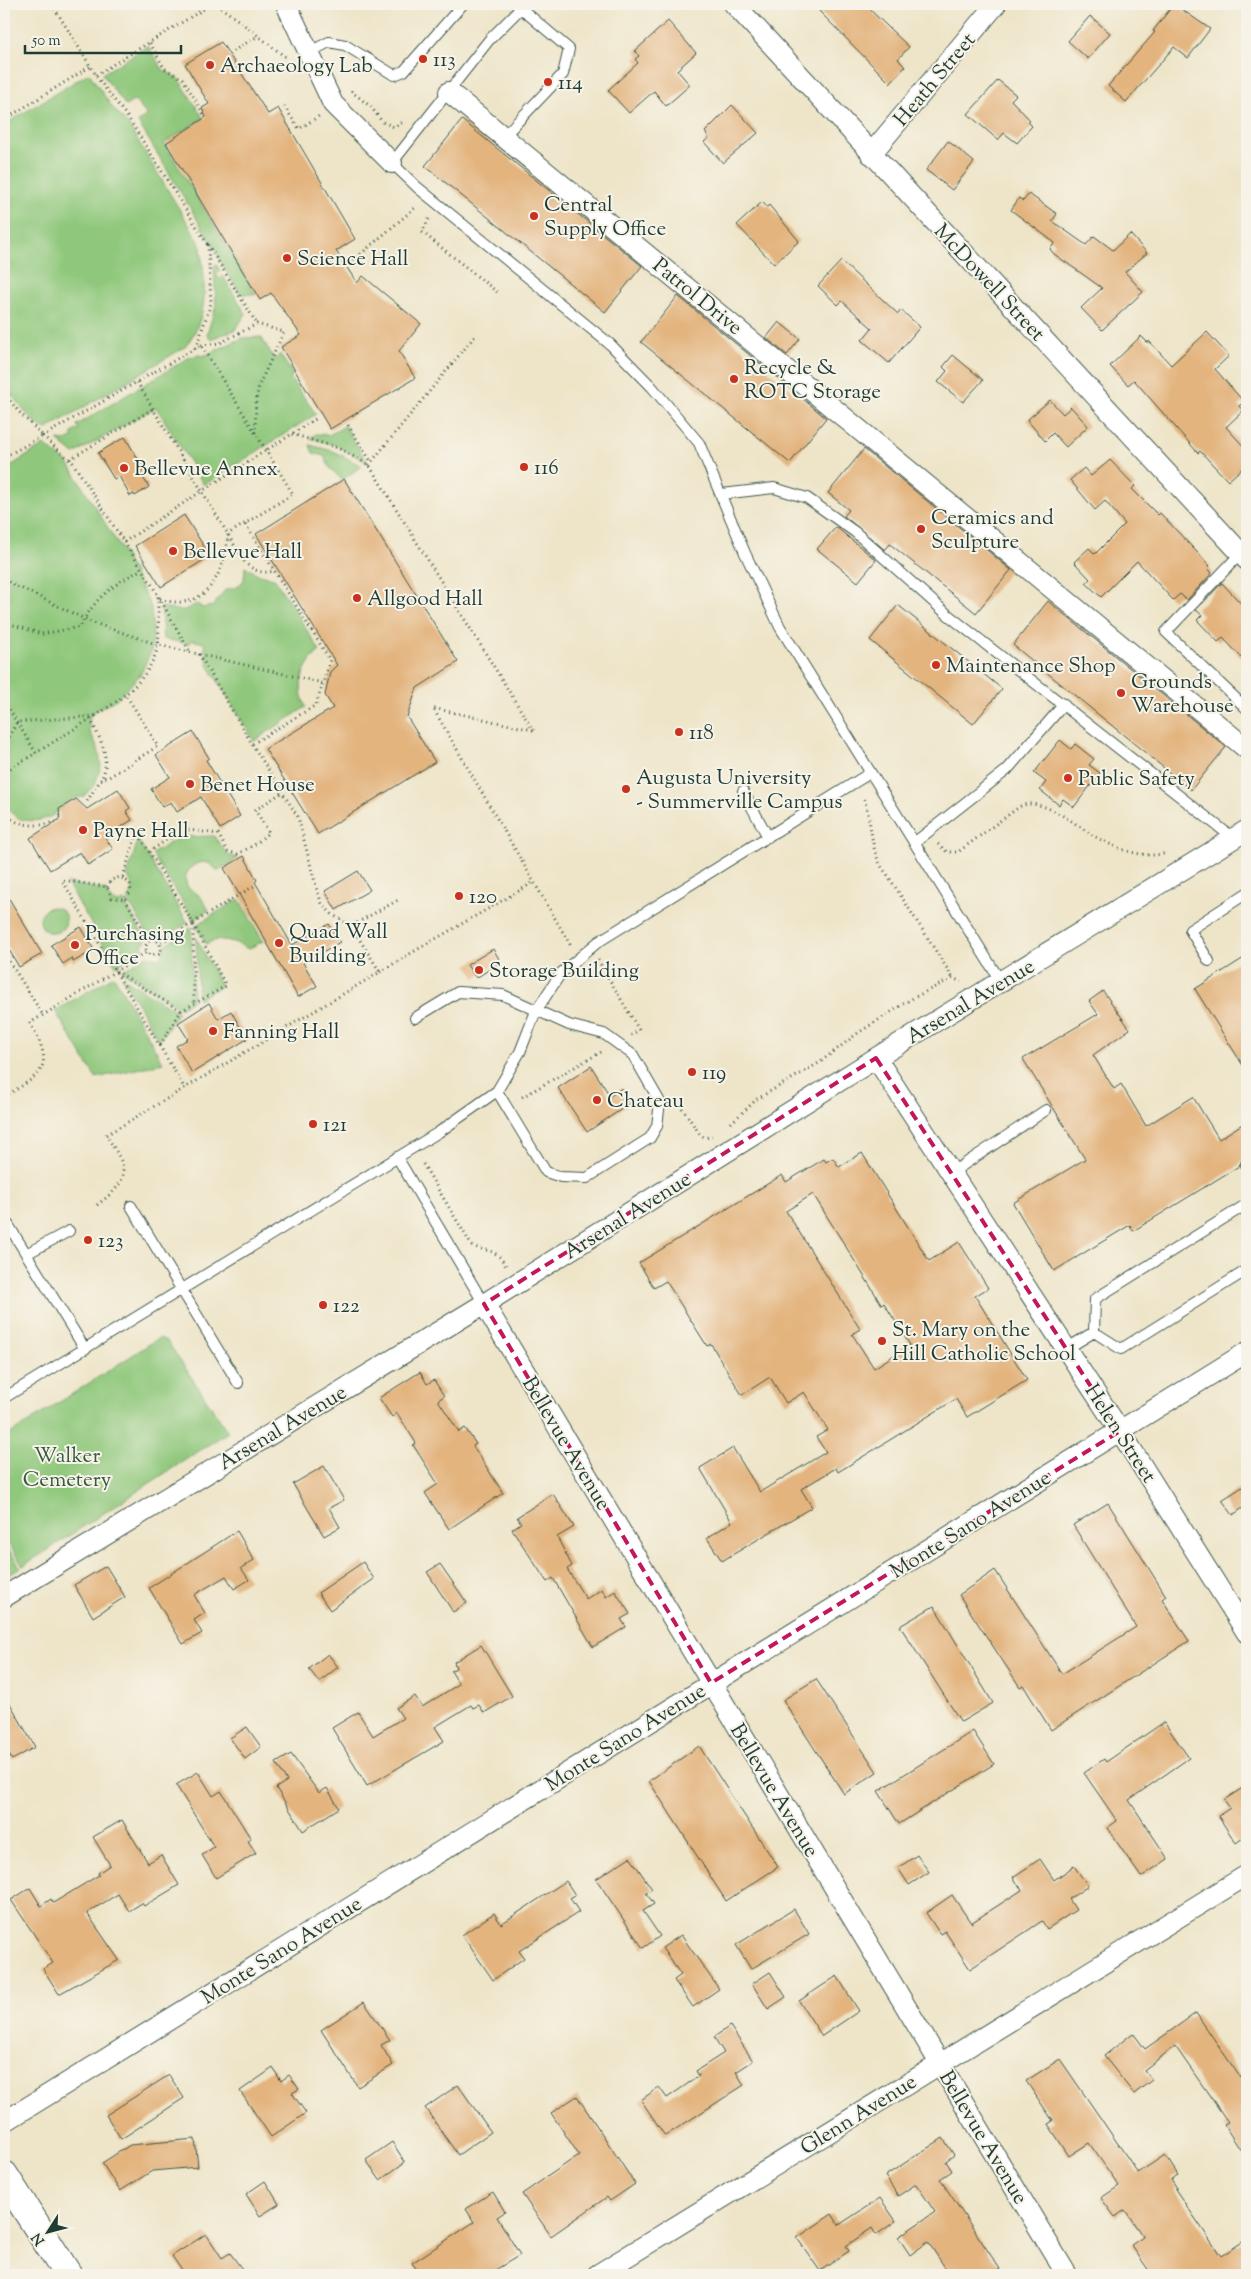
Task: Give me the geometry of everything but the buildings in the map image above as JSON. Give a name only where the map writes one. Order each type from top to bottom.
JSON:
[{"type":"main road","points":[[4,2175],[68,2275]]},
{"type":"street","points":[[286,4],[333,104],[392,163]]},
{"type":"street","name":"McDowell Street","points":[[734,4],[1244,556]]},
{"type":"street","name":"Heath Street","points":[[871,154],[996,4]]},
{"type":"street","name":"Patrol Drive","points":[[449,92],[1247,748]]},
{"type":"street","name":"Arsenal Avenue","points":[[4,1597],[484,1304],[876,1058],[1243,835]]},
{"type":"street","name":"Helen Street","points":[[876,1058],[1120,1431],[1247,1633]]},
{"type":"street","name":"Bellevue Avenue","points":[[484,1304],[1067,2275]]},
{"type":"street","name":"Monte Sano Avenue","points":[[4,2122],[1247,1352]]},
{"type":"street","name":"Glenn Avenue","points":[[609,2272],[940,2064],[1247,1875]]},
{"type":"lane","points":[[308,53],[329,42],[345,45],[394,75],[404,72],[463,4]]},
{"type":"lane","points":[[504,136],[563,74],[569,49],[520,5],[489,40],[392,163],[417,187],[611,345],[652,386],[699,443],[722,494],[745,553],[780,627],[1001,982]]},
{"type":"lane","points":[[722,494],[774,488],[807,498],[854,532],[948,614],[1064,704],[1243,835]]},
{"type":"lane","points":[[1244,556],[1166,632],[1247,709]]},
{"type":"lane","points":[[914,843],[1007,770],[1064,704]]},
{"type":"lane","points":[[4,1398],[474,1109],[497,1092],[520,1052],[536,1011],[561,973],[598,942],[870,773]]},
{"type":"lane","points":[[743,791],[768,836]]},
{"type":"lane","points":[[1209,961],[1190,930],[1247,893]]},
{"type":"lane","points":[[415,1018],[458,992],[503,995],[569,1025],[604,1034],[632,1055],[660,1102],[657,1126],[650,1138],[587,1178],[561,1177],[546,1172],[497,1092]]},
{"type":"lane","points":[[951,1173],[1046,1110]]},
{"type":"lane","points":[[397,1158],[484,1304]]},
{"type":"lane","points":[[1094,1332],[1095,1299],[1247,1204]]},
{"type":"lane","points":[[131,1206],[238,1383]]},
{"type":"lane","points":[[4,1218],[86,1349]]},
{"type":"lane","points":[[26,1254],[69,1231]]},
{"type":"lane","points":[[1094,1332],[1122,1349],[1247,1270]]},
{"type":"lane","points":[[1066,1349],[1094,1332]]},
{"type":"path","points":[[52,4],[96,75],[129,119],[258,324],[284,332],[260,385],[256,401],[255,435]]},
{"type":"path","points":[[96,75],[212,4]]},
{"type":"path","points":[[217,4],[288,59]]},
{"type":"path","points":[[233,51],[258,36]]},
{"type":"path","points":[[150,43],[164,68],[183,79],[204,115]]},
{"type":"path","points":[[4,120],[90,66]]},
{"type":"path","points":[[284,106],[299,129],[322,114]]},
{"type":"path","points":[[409,201],[431,220],[422,232],[498,292]]},
{"type":"path","points":[[350,264],[416,207]]},
{"type":"path","points":[[196,348],[210,304],[208,245]]},
{"type":"path","points":[[4,463],[8,454],[29,445],[200,345],[220,343],[258,324]]},
{"type":"path","points":[[370,464],[476,336]]},
{"type":"path","points":[[159,598],[177,603],[188,602],[201,596],[218,576],[228,534],[293,494],[200,345]]},
{"type":"path","points":[[137,382],[245,563],[256,572],[274,571]]},
{"type":"path","points":[[4,393],[18,411],[70,459],[142,569],[190,652]]},
{"type":"path","points":[[70,459],[153,409]]},
{"type":"path","points":[[124,542],[316,418]]},
{"type":"path","points":[[348,425],[370,464],[534,730],[433,708],[571,946]]},
{"type":"path","points":[[292,434],[338,448],[370,464]]},
{"type":"path","points":[[244,524],[330,660],[316,704],[252,744]]},
{"type":"path","points":[[4,622],[42,634],[80,627],[106,590],[142,569]]},
{"type":"path","points":[[4,580],[84,619],[159,645],[323,683]]},
{"type":"path","points":[[4,772],[90,720],[126,695],[138,684],[159,645],[159,598]]},
{"type":"path","points":[[199,654],[298,817],[316,890],[322,904],[334,915],[351,926],[380,972]]},
{"type":"path","points":[[102,778],[109,777],[158,746],[126,695]]},
{"type":"path","points":[[4,701],[36,753]]},
{"type":"path","points":[[17,722],[95,716]]},
{"type":"path","points":[[87,801],[107,767],[101,739],[90,720]]},
{"type":"path","points":[[4,746],[17,722]]},
{"type":"path","points":[[149,852],[168,839],[189,830],[218,834],[228,852],[238,854],[257,843],[270,832],[255,810],[283,792]]},
{"type":"path","points":[[864,799],[869,813],[878,863],[887,874],[953,978],[960,982],[968,979]]},
{"type":"path","points":[[936,841],[947,852],[958,852],[1026,803],[1042,806],[1069,819],[1092,835],[1115,846],[1147,856],[1172,852]]},
{"type":"path","points":[[4,813],[12,821],[30,825],[45,825],[56,822]]},
{"type":"path","points":[[123,877],[137,832],[193,923],[226,986],[181,1011],[159,1047]]},
{"type":"path","points":[[107,887],[117,877],[123,877]]},
{"type":"path","points":[[107,887],[112,898],[125,899],[130,894],[131,887],[123,877]]},
{"type":"path","points":[[107,887],[62,880],[185,1089]]},
{"type":"path","points":[[97,1204],[110,1195],[124,1175],[123,1160],[106,1135],[427,943],[453,931],[534,882]]},
{"type":"path","points":[[160,943],[254,886]]},
{"type":"path","points":[[125,899],[149,940]]},
{"type":"path","points":[[351,926],[400,899]]},
{"type":"path","points":[[193,923],[194,1004]]},
{"type":"path","points":[[146,952],[150,955],[159,954],[161,951],[160,943],[154,939],[149,940]]},
{"type":"path","points":[[146,952],[149,940]]},
{"type":"path","points":[[4,1097],[31,1080],[43,1063],[45,1055],[43,1045],[30,1023],[146,952]]},
{"type":"path","points":[[4,953],[43,1015]]},
{"type":"path","points":[[598,960],[639,1030],[631,1035]]},
{"type":"path","points":[[116,971],[181,1011]]},
{"type":"path","points":[[724,1129],[757,1099],[819,1063],[858,1032],[913,998],[953,978]]},
{"type":"path","points":[[522,1097],[604,1051]]},
{"type":"path","points":[[682,1108],[699,1133],[705,1138],[719,1133]]},
{"type":"path","points":[[423,1164],[472,1246],[492,1251],[500,1256],[507,1268],[502,1272]]},
{"type":"highlighted area","points":[[876,1058],[1120,1431],[711,1683],[484,1304]]},
{"type":"green space","points":[[148,46],[162,69],[179,79],[203,118],[164,143],[256,294],[240,294],[220,261],[217,252],[138,122],[147,115],[134,100],[126,106],[102,74]]},
{"type":"green space","points":[[89,73],[112,107],[129,126],[198,240],[201,248],[204,300],[199,323],[185,347],[47,429],[30,417],[4,383],[4,125]]},
{"type":"green space","points":[[216,264],[220,271],[216,273],[219,279],[223,276],[246,314],[235,330],[210,339],[207,334],[216,306],[214,266]]},
{"type":"green space","points":[[261,337],[275,360],[280,354],[293,375],[290,378],[316,414],[204,485],[156,407],[74,454],[57,440],[65,441],[72,438],[72,433],[79,429],[77,425],[190,357],[203,356],[243,338]]},
{"type":"green space","points":[[345,426],[367,462],[335,445],[310,438],[316,434],[329,435]]},
{"type":"green space","points":[[44,445],[68,463],[124,554],[151,607],[153,635],[151,652],[140,675],[118,698],[90,714],[89,730],[98,748],[101,766],[95,784],[83,797],[72,799],[53,815],[33,821],[18,818],[4,803],[4,473],[9,467]]},
{"type":"green space","points":[[310,445],[333,451],[362,466],[342,480],[330,468],[324,456],[313,453]]},
{"type":"green space","points":[[245,567],[260,575],[274,578],[320,651],[309,663],[302,677],[301,692],[306,707],[254,741],[208,665],[204,643],[191,640],[189,644],[163,639],[161,607],[182,611],[197,604],[203,608],[213,606],[225,590],[237,587],[244,580]]},
{"type":"green space","points":[[214,836],[228,855],[238,858],[217,871],[213,866],[203,862],[194,865],[187,873],[185,879],[188,888],[200,896],[209,910],[194,920],[152,854],[180,837]]},
{"type":"green space","points":[[138,840],[188,923],[161,939],[149,936],[127,899],[133,887],[127,876]]},
{"type":"green space","points":[[67,883],[105,890],[111,900],[119,903],[124,901],[146,940],[142,945],[143,950],[116,966]]},
{"type":"green space","points":[[239,899],[263,941],[248,949],[227,940],[217,940],[206,944],[196,925]]},
{"type":"green space","points":[[53,907],[62,911],[66,920],[62,929],[53,933],[44,929],[40,920],[44,911]]},
{"type":"green space","points":[[191,928],[193,1000],[180,1008],[122,971],[146,956],[159,958],[163,954],[165,945]]},
{"type":"green space","points":[[196,937],[221,986],[198,999]]},
{"type":"green space","points":[[114,976],[163,1063],[96,1078],[55,1011]]},
{"type":"green space","points":[[122,977],[178,1012],[159,1041]]},
{"type":"green space","name":"Walker Cemetery","points":[[159,1338],[167,1341],[228,1432],[23,1566],[4,1537],[4,1438]]},
{"type":"green space","points":[[4,1543],[21,1568],[4,1578]]},
{"type":"place","name":"113","points":[[423,59]]},
{"type":"place","name":"Archaeology Lab","points":[[210,65]]},
{"type":"place","name":"114","points":[[548,82]]},
{"type":"place","name":"Central Supply Office","points":[[534,216]]},
{"type":"place","name":"Science Hall","points":[[287,258]]},
{"type":"place","name":"Recycle & ROTC Storage","points":[[734,379]]},
{"type":"place","name":"116","points":[[524,467]]},
{"type":"place","name":"Bellevue Annex","points":[[124,468]]},
{"type":"place","name":"Ceramics and Sculpture","points":[[921,529]]},
{"type":"place","name":"Bellevue Hall","points":[[173,551]]},
{"type":"place","name":"Allgood Hall","points":[[357,598]]},
{"type":"place","name":"Maintenance Shop","points":[[936,665]]},
{"type":"place","name":"Grounds Warehouse","points":[[1121,693]]},
{"type":"place","name":"118","points":[[679,732]]},
{"type":"place","name":"Public Safety","points":[[1068,778]]},
{"type":"place","name":"Benet House","points":[[190,784]]},
{"type":"place","name":"Augusta University - Summerville Campus","points":[[626,789]]},
{"type":"place","name":"Payne Hall","points":[[83,830]]},
{"type":"place","name":"120","points":[[459,896]]},
{"type":"place","name":"Quad Wall Building","points":[[279,943]]},
{"type":"place","name":"Purchasing Office","points":[[75,945]]},
{"type":"place","name":"Storage Building","points":[[479,970]]},
{"type":"place","name":"Fanning Hall","points":[[213,1031]]},
{"type":"place","name":"119","points":[[692,1072]]},
{"type":"place","name":"Chateau","points":[[597,1100]]},
{"type":"place","name":"121","points":[[313,1124]]},
{"type":"place","name":"123","points":[[88,1240]]},
{"type":"place","name":"122","points":[[323,1305]]},
{"type":"place","name":"St. Mary on the Hill Catholic School","points":[[882,1341]]}]
